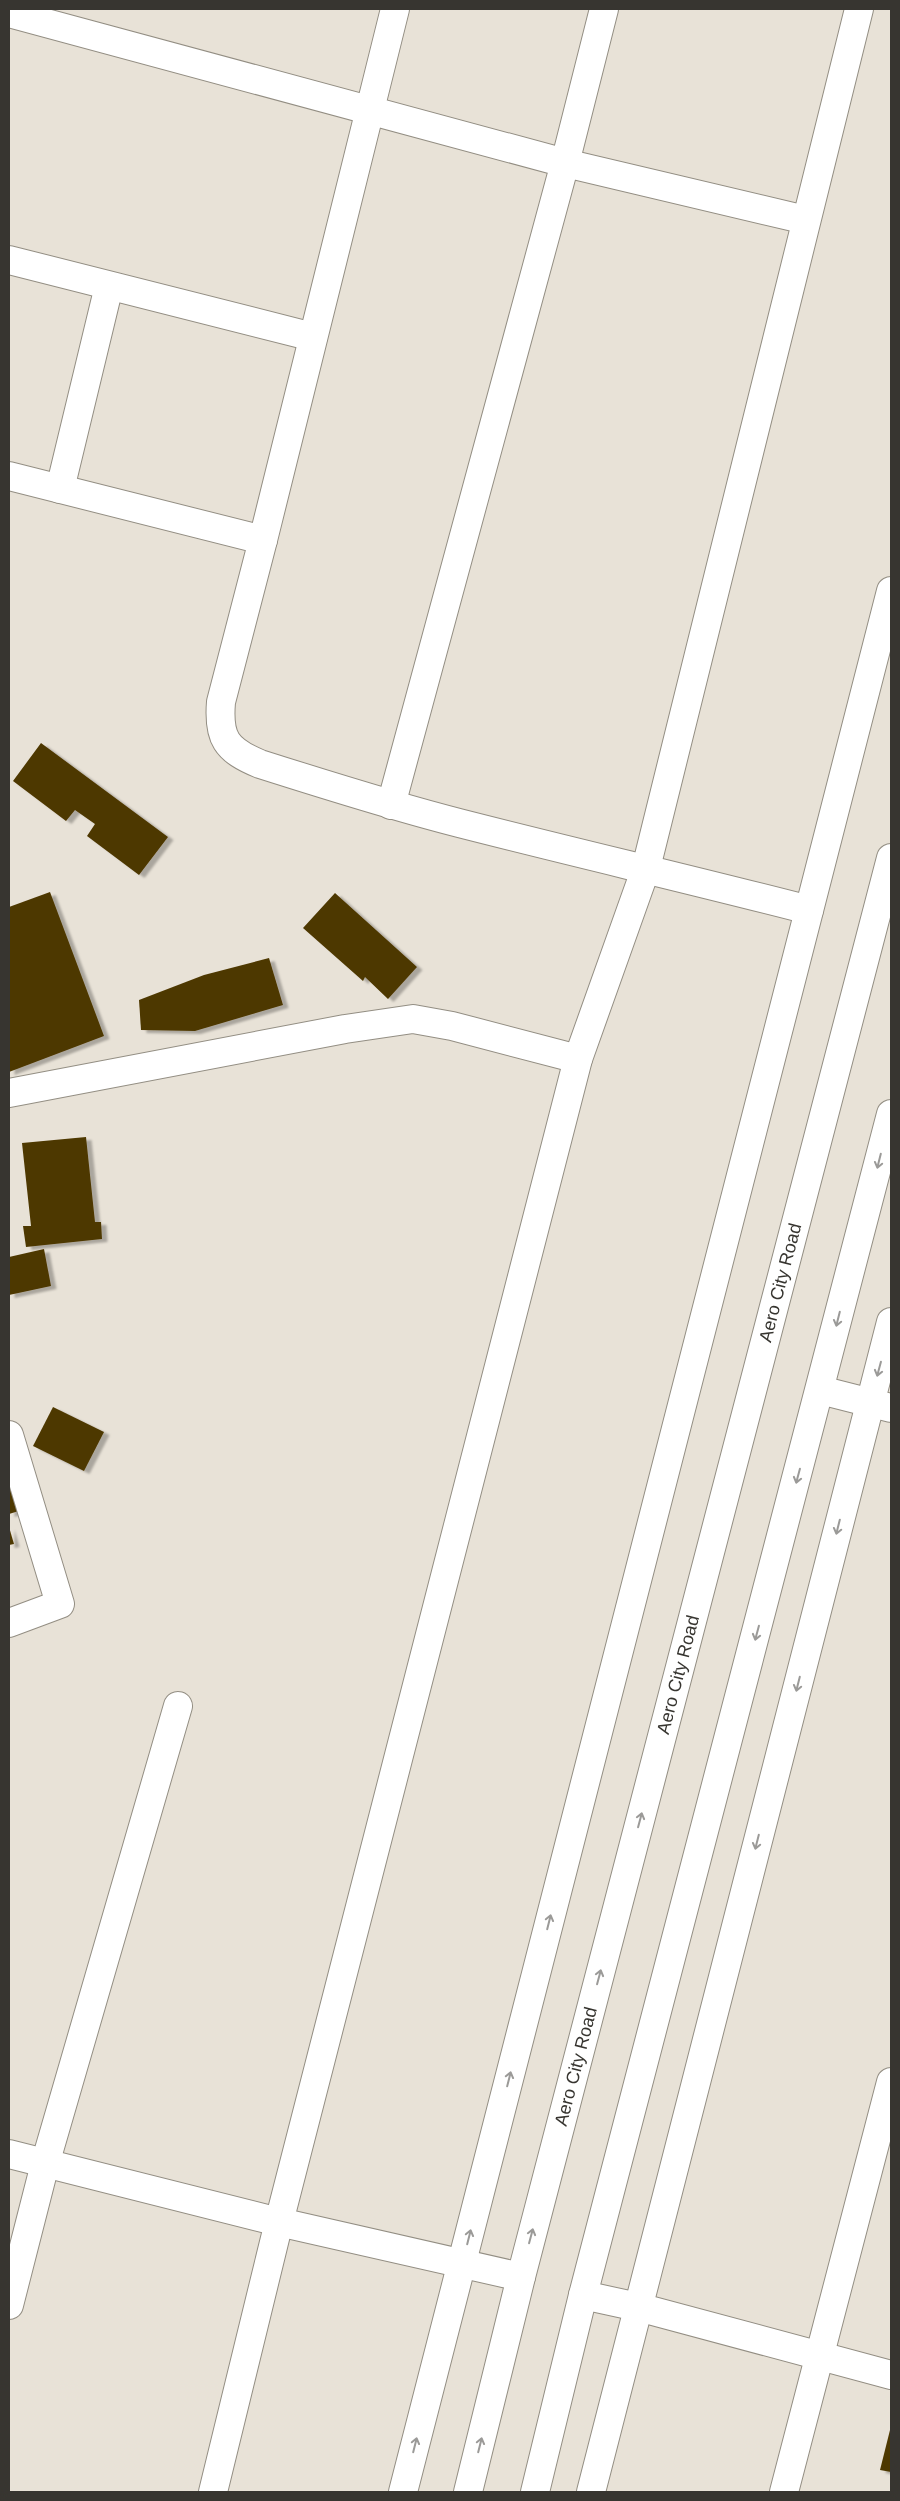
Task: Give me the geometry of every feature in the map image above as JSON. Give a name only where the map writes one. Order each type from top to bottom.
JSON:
[{"type":"street","points":[[395,9],[221,702],[219,724],[224,739],[241,756],[260,764],[391,805],[459,824],[646,868],[809,910]]},
{"type":"street","points":[[391,805],[565,163],[604,9]]},
{"type":"street","points":[[212,2492],[279,2222],[578,1059],[646,868],[859,9]]},
{"type":"street","points":[[9,14],[565,163],[806,220]]},
{"type":"street","points":[[9,260],[312,336]]},
{"type":"street","points":[[60,489],[109,286]]},
{"type":"street","points":[[9,476],[262,540]]},
{"type":"street","points":[[404,2492],[891,591]]},
{"type":"street","name":"Aero City Road","points":[[468,2492],[521,2277],[891,858]]},
{"type":"street","points":[[9,1094],[336,1031],[413,1019],[452,1026],[578,1059]]},
{"type":"street","points":[[535,2492],[583,2295],[891,1114]]},
{"type":"street","points":[[591,2492],[638,2307],[880,1406],[891,1322]]},
{"type":"street","points":[[820,1390],[880,1406]]},
{"type":"street","points":[[9,1435],[60,1604],[9,1623]]},
{"type":"street","points":[[9,2306],[45,2164],[178,1706]]},
{"type":"street","points":[[784,2492],[891,2082]]},
{"type":"street","points":[[9,2154],[279,2222],[521,2277]]},
{"type":"street","points":[[583,2295],[638,2307],[891,2375]]},
{"type":"building","points":[[41,743],[168,837],[139,875],[87,836],[95,824],[75,810],[66,821],[13,781]]},
{"type":"building","points":[[50,892],[104,1036],[9,1072],[9,907]]},
{"type":"building","points":[[335,893],[417,967],[388,999],[365,977],[363,981],[303,928]]},
{"type":"building","points":[[269,958],[283,1005],[195,1031],[141,1030],[139,1000],[204,975]]},
{"type":"building","points":[[86,1137],[95,1222],[101,1222],[102,1239],[26,1247],[23,1226],[31,1226],[22,1143]]},
{"type":"building","points":[[44,1249],[51,1286],[9,1295],[9,1257]]},
{"type":"building","points":[[53,1407],[104,1432],[84,1471],[33,1446]]},
{"type":"building","points":[[9,1469],[22,1510],[9,1514]]},
{"type":"building","points":[[9,1527],[14,1544],[9,1545]]},
{"type":"building","points":[[891,2426],[891,2472],[880,2470]]}]
